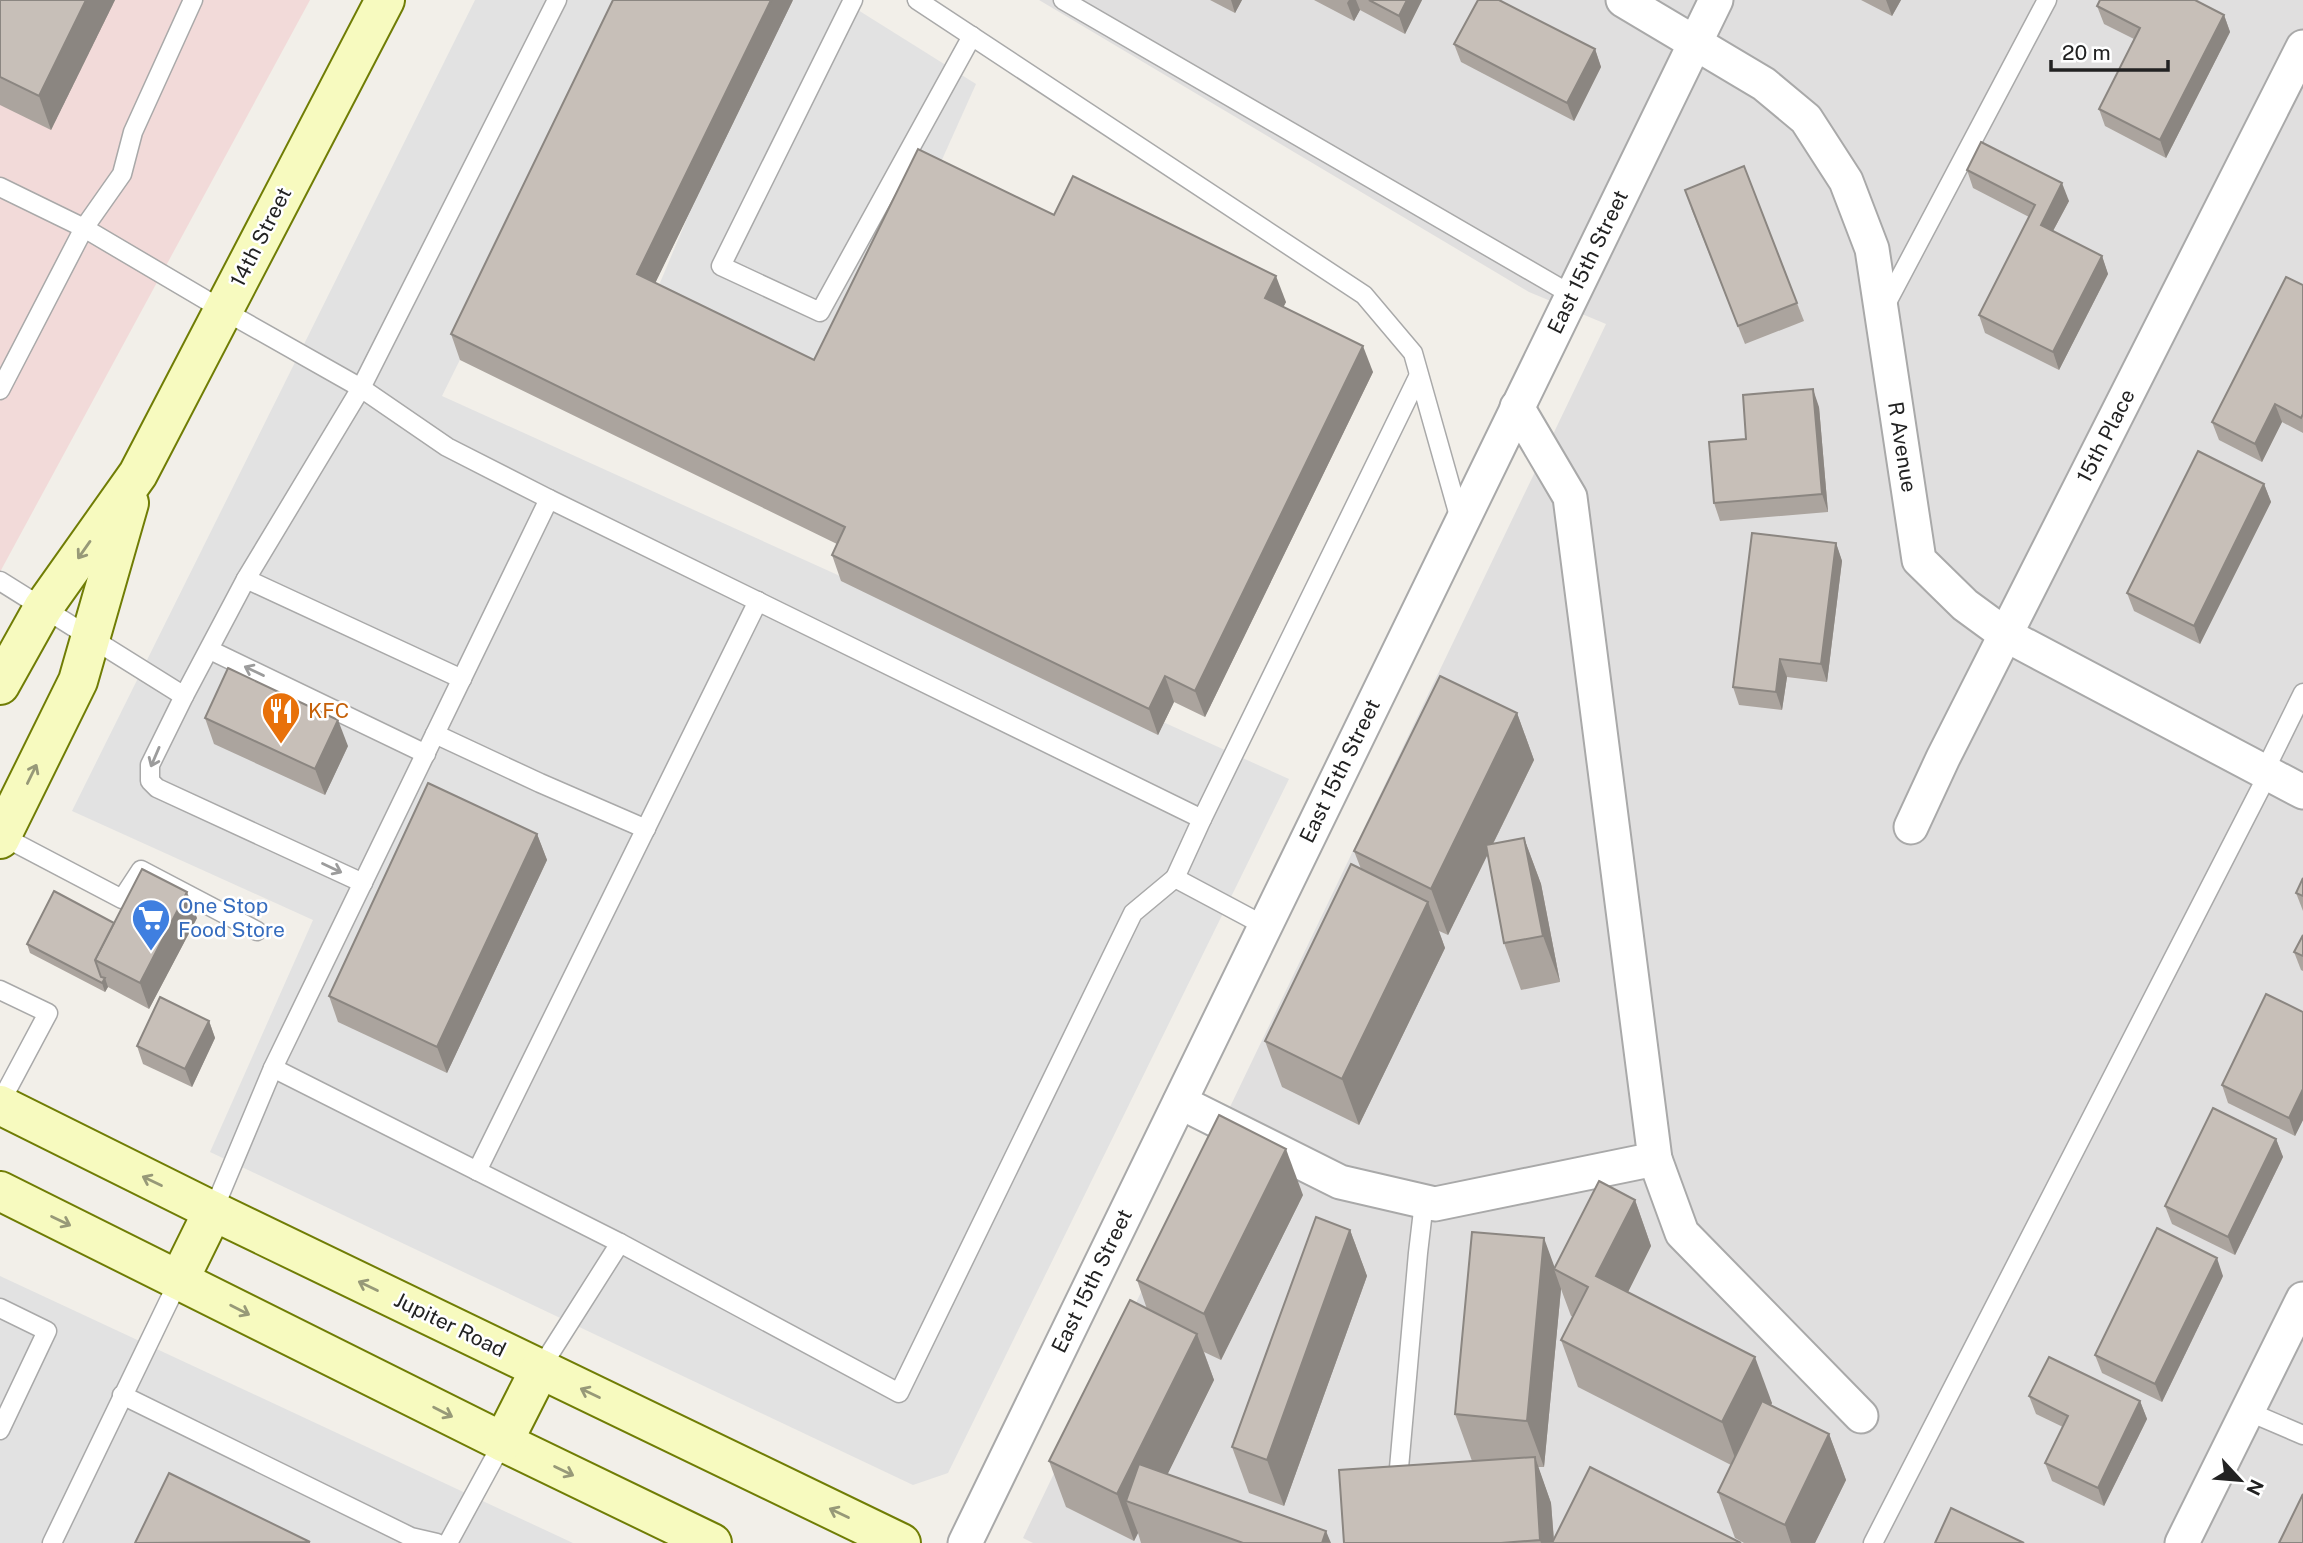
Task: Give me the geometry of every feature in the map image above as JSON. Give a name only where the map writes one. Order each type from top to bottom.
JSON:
[{"type":"main road","name":"14th Street","points":[[0,685],[43,608],[138,474],[385,0]]},
{"type":"main road","name":"14th Street","points":[[1,838],[78,681],[138,474]]},
{"type":"main road","name":"Jupiter Road","points":[[0,1104],[214,1211],[901,1543]]},
{"type":"main road","points":[[0,1191],[712,1543]]},
{"type":"main road","points":[[179,1280],[214,1211]]},
{"type":"main road","points":[[503,1442],[540,1368]]},
{"type":"street","name":"R Avenue","points":[[1623,0],[1764,84],[1807,119],[1846,181],[1872,249],[1919,560],[1965,606],[2006,635],[2303,792]]},
{"type":"street","name":"East 15th Street","points":[[965,1543],[1716,0]]},
{"type":"street","name":"15th Place","points":[[1911,827],[1943,758],[2303,47]]},
{"type":"street","points":[[1517,407],[1570,497],[1655,1158],[1682,1233],[1861,1416]]},
{"type":"street","points":[[1180,1101],[1340,1182],[1435,1205],[1655,1158]]},
{"type":"street","points":[[2182,1543],[2303,1299]]},
{"type":"lane","points":[[0,390],[84,228],[122,174],[133,132],[193,0]]},
{"type":"lane","points":[[363,883],[157,788],[150,782],[150,765],[246,579],[361,388],[557,0]]},
{"type":"lane","points":[[853,0],[721,266],[820,312],[972,36]]},
{"type":"lane","points":[[917,0],[1364,295],[1413,353],[1461,523]]},
{"type":"lane","points":[[1063,0],[1572,295]]},
{"type":"lane","points":[[1882,312],[2047,0]]},
{"type":"lane","points":[[0,187],[84,228],[361,388],[447,447],[1202,819]]},
{"type":"lane","points":[[273,1068],[620,1243],[899,1393],[1133,913],[1175,878],[1418,377]]},
{"type":"lane","points":[[214,1211],[273,1068],[549,499]]},
{"type":"lane","points":[[246,579],[462,679]]},
{"type":"lane","points":[[0,581],[184,696]]},
{"type":"lane","points":[[477,1171],[758,601]]},
{"type":"lane","points":[[210,650],[426,754]]},
{"type":"lane","points":[[1873,1543],[2266,773],[2303,693]]},
{"type":"lane","points":[[436,734],[646,829]]},
{"type":"lane","points":[[1,838],[122,899],[141,870],[257,931]]},
{"type":"lane","points":[[1175,878],[1265,926]]},
{"type":"lane","points":[[0,990],[48,1013],[0,1104]]},
{"type":"lane","points":[[1399,1468],[1424,1202]]},
{"type":"lane","points":[[540,1368],[620,1243]]},
{"type":"lane","points":[[52,1543],[179,1280]]},
{"type":"lane","points":[[0,1308],[47,1331],[0,1430]]},
{"type":"lane","points":[[122,1395],[410,1540],[437,1543]]},
{"type":"lane","points":[[2247,1411],[2303,1435]]},
{"type":"lane","points":[[448,1543],[503,1442]]},
{"type":"shaded area","points":[[0,0],[310,0],[0,572]]},
{"type":"shaded area","points":[[475,0],[638,0],[442,396],[1289,779],[948,1473],[913,1485],[210,1152],[313,920],[72,811]]},
{"type":"shaded area","points":[[779,0],[842,0],[976,84],[838,391],[654,297]]},
{"type":"shaded area","points":[[1039,0],[2303,0],[2303,1543],[1033,1543],[1023,1538],[1606,324],[1529,292]]},
{"type":"shaded area","points":[[0,1276],[573,1543],[0,1543]]},
{"type":"building","points":[[0,0],[86,0],[39,96],[0,77]]},
{"type":"building","points":[[613,0],[771,0],[637,274],[814,360],[918,149],[1054,215],[1073,176],[1276,276],[1265,298],[1363,346],[1195,691],[1165,676],[1149,709],[832,555],[845,527],[451,334]]},
{"type":"building","points":[[1369,0],[1407,0],[1399,16]]},
{"type":"building","points":[[1478,0],[1499,0],[1595,49],[1567,103],[1454,44]]},
{"type":"building","points":[[2100,0],[2195,0],[2224,15],[2160,140],[2099,109],[2140,28],[2097,6]]},
{"type":"building","points":[[1981,142],[2062,183],[2041,225],[2102,256],[2053,352],[1979,315],[2035,205],[1967,170]]},
{"type":"building","points":[[1744,166],[1797,303],[1738,326],[1685,190]]},
{"type":"building","points":[[2286,277],[2303,285],[2303,414],[2301,418],[2275,404],[2255,444],[2212,422]]},
{"type":"building","points":[[1813,389],[1822,494],[1714,503],[1709,442],[1746,439],[1743,395]]},
{"type":"building","points":[[2198,451],[2264,484],[2194,626],[2127,593]]},
{"type":"building","points":[[1752,533],[1836,543],[1821,664],[1780,659],[1776,692],[1733,687]]},
{"type":"building","points":[[228,668],[338,720],[315,769],[205,718]]},
{"type":"building","points":[[1440,676],[1517,713],[1431,889],[1354,851]]},
{"type":"building","points":[[428,783],[537,834],[437,1047],[329,996]]},
{"type":"building","points":[[1524,838],[1543,936],[1504,943],[1486,845]]},
{"type":"building","points":[[1351,864],[1428,902],[1342,1079],[1265,1041]]},
{"type":"building","points":[[142,869],[187,892],[140,983],[95,960]]},
{"type":"building","points":[[2303,878],[2303,896],[2296,893]]},
{"type":"building","points":[[54,891],[114,923],[95,960],[101,977],[105,978],[102,983],[27,944]]},
{"type":"building","points":[[2303,935],[2303,956],[2294,952]]},
{"type":"building","points":[[2266,994],[2303,1012],[2303,1089],[2289,1118],[2222,1085]]},
{"type":"building","points":[[160,997],[209,1021],[185,1069],[137,1046]]},
{"type":"building","points":[[2213,1108],[2276,1139],[2228,1237],[2165,1206]]},
{"type":"building","points":[[1219,1115],[1286,1149],[1204,1314],[1137,1280]]},
{"type":"building","points":[[1599,1181],[1635,1200],[1596,1276],[1755,1357],[1722,1422],[1561,1340],[1588,1287],[1554,1269]]},
{"type":"building","points":[[1316,1217],[1350,1230],[1267,1460],[1232,1447]]},
{"type":"building","points":[[2157,1228],[2217,1258],[2155,1384],[2095,1355]]},
{"type":"building","points":[[1472,1232],[1544,1238],[1527,1421],[1455,1414]]},
{"type":"building","points":[[1130,1300],[1197,1334],[1117,1494],[1049,1461]]},
{"type":"building","points":[[2049,1357],[2140,1401],[2098,1488],[2045,1463],[2068,1416],[2029,1396]]},
{"type":"building","points":[[1762,1401],[1829,1434],[1785,1525],[1718,1492]]},
{"type":"building","points":[[1535,1457],[1540,1540],[1501,1543],[1344,1543],[1339,1470]]},
{"type":"building","points":[[1139,1464],[1326,1531],[1322,1543],[1243,1543],[1126,1501]]},
{"type":"building","points":[[1590,1467],[1741,1543],[1552,1543]]},
{"type":"building","points":[[169,1473],[310,1542],[135,1543]]},
{"type":"building","points":[[2303,1494],[2303,1543],[2279,1543]]},
{"type":"building","points":[[1951,1508],[2024,1543],[1935,1543]]},
{"type":"place","name":"KFC","points":[[281,745]]},
{"type":"place","name":"One Stop Food Store","points":[[151,952]]}]
